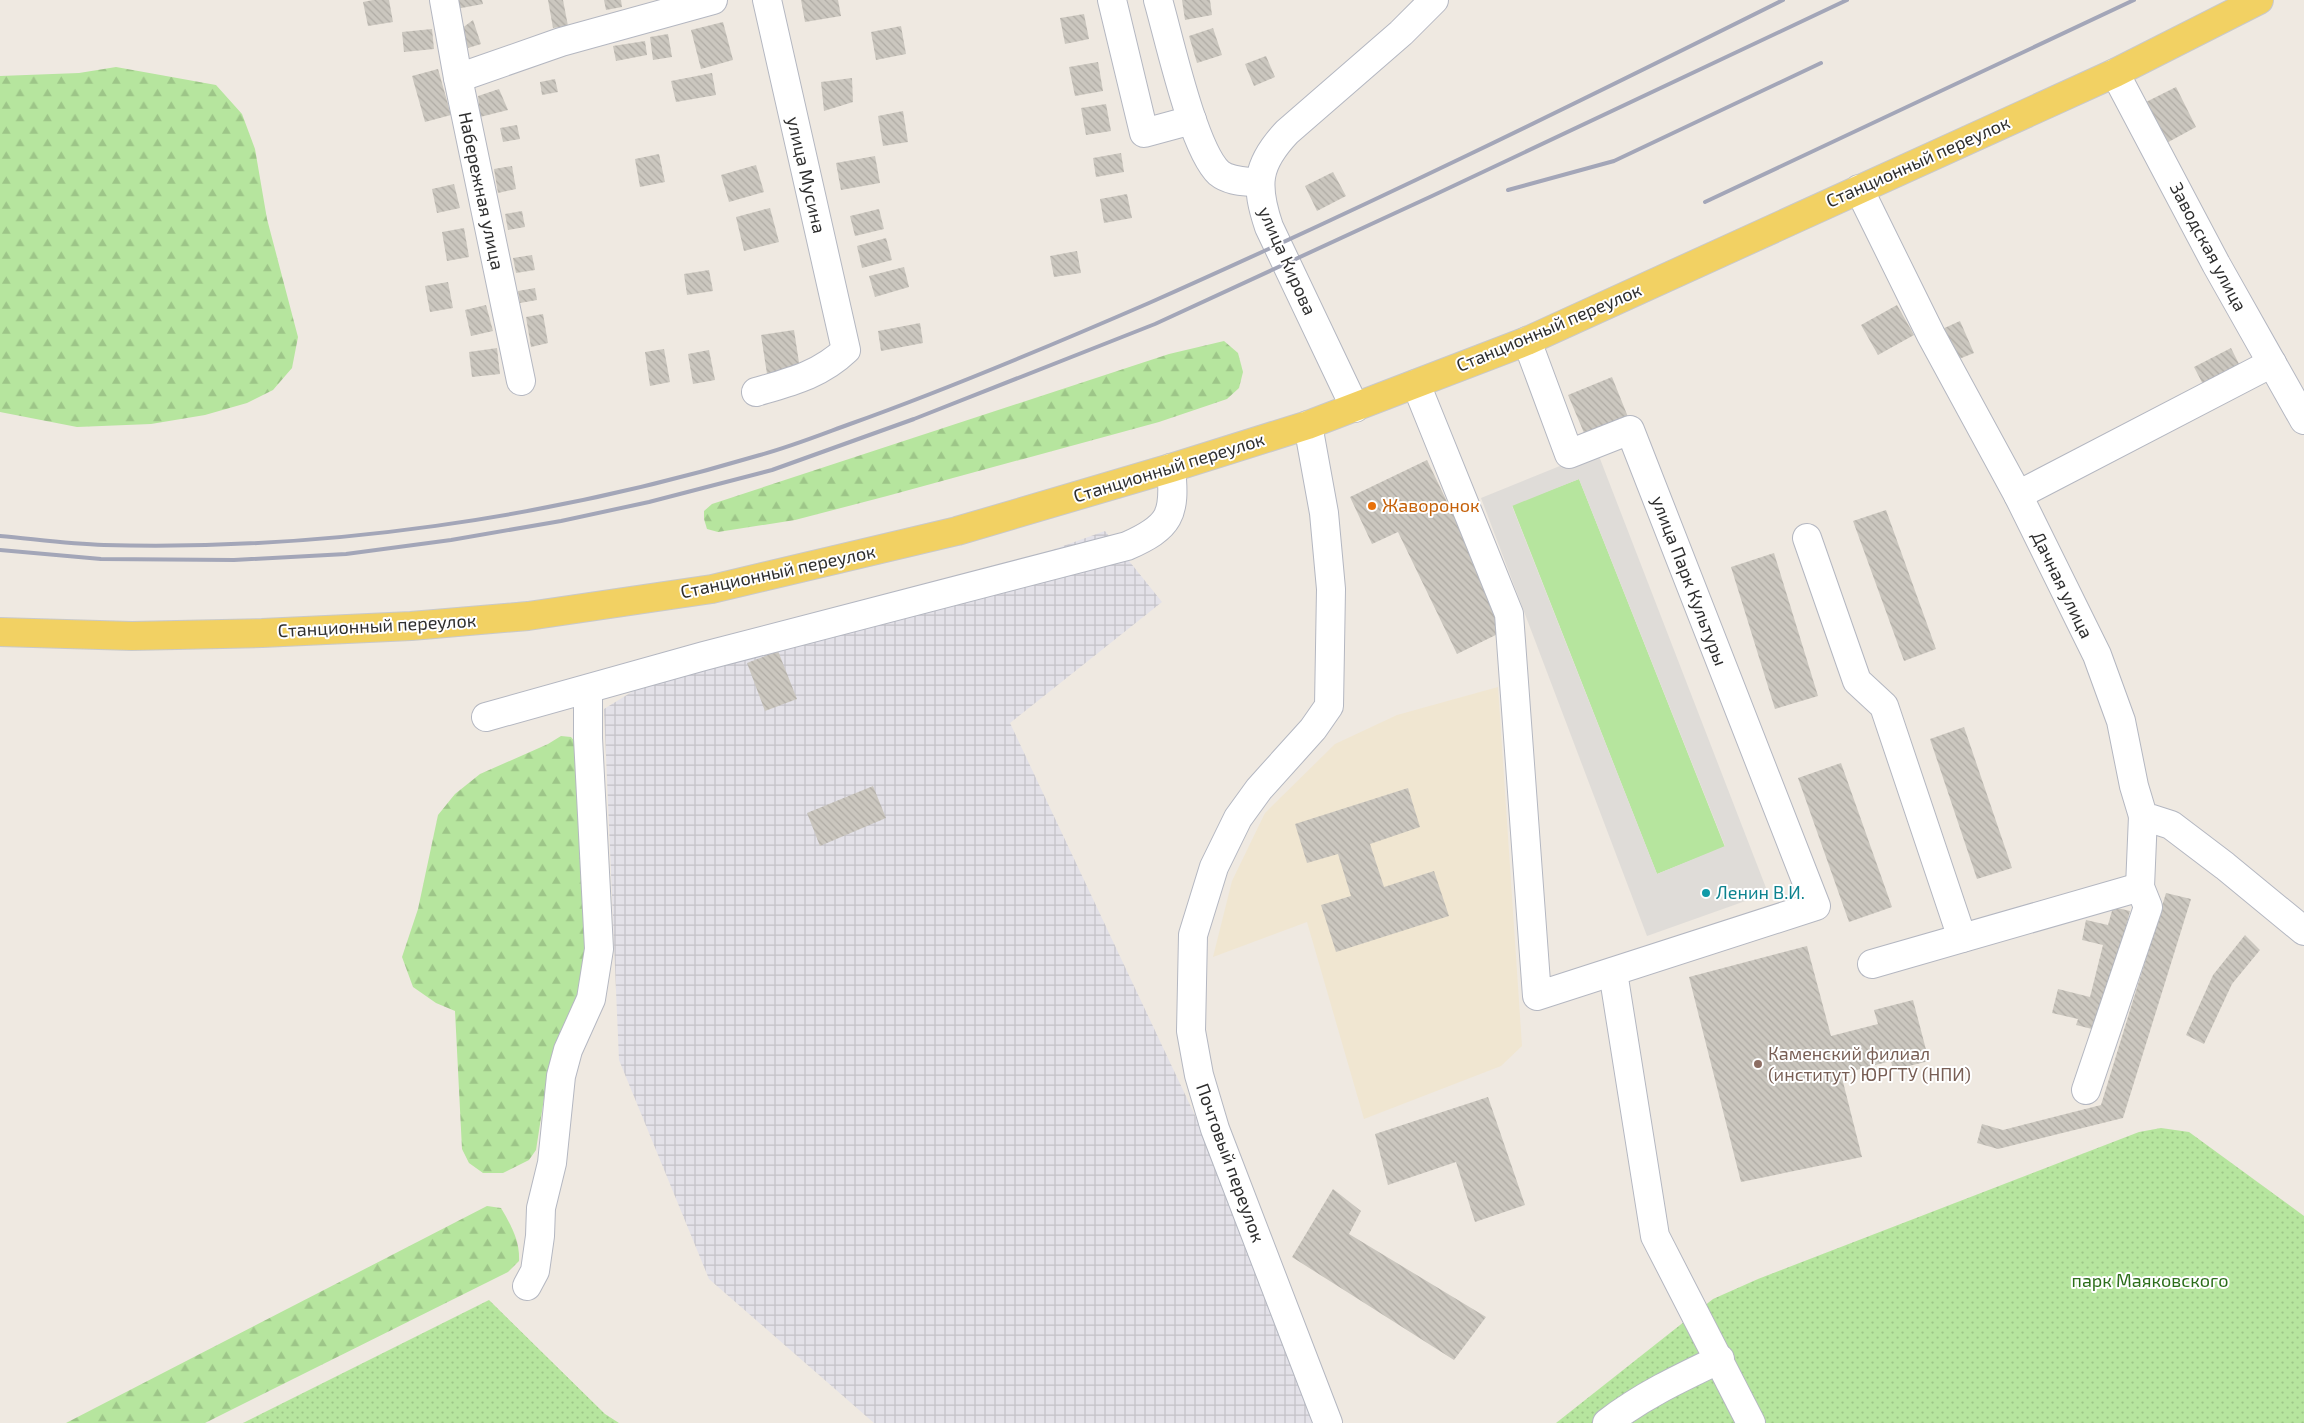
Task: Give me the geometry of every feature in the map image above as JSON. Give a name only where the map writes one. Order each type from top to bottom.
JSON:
[{"type":"main road","name":"Станционный переулок","points":[[0,632],[132,636],[410,626],[528,616],[712,589],[957,531],[1171,468],[1308,425],[1527,341],[2115,73],[2259,0]]},
{"type":"street","name":"Набережная улица","points":[[444,0],[458,78],[521,381]]},
{"type":"street","points":[[458,78],[561,42],[713,0]]},
{"type":"street","name":"улица Мусина","points":[[756,392],[808,377],[833,363],[846,350],[767,0]]},
{"type":"street","points":[[1112,0],[1144,132],[1192,120]]},
{"type":"street","points":[[1158,0],[1192,120],[1209,162],[1220,174],[1235,180],[1260,183]]},
{"type":"street","name":"улица Кирова","points":[[1355,408],[1269,227],[1260,200],[1260,183],[1265,163],[1272,148],[1287,132],[1413,22],[1434,0]]},
{"type":"street","name":"Заводская улица","points":[[2115,73],[2216,264],[2304,420]]},
{"type":"street","name":"Дачная улица","points":[[1859,189],[1931,334],[2018,495],[2097,655],[2121,720],[2134,786],[2143,816],[2140,887],[2148,907],[2086,1090]]},
{"type":"street","name":"улица Парк Культуры","points":[[1527,341],[1569,454],[1630,430],[1816,906],[1612,972]]},
{"type":"street","points":[[2018,495],[2272,363]]},
{"type":"street","points":[[1416,384],[1509,614],[1537,996],[1612,972],[1659,1247],[1720,1359],[1751,1423]]},
{"type":"street","name":"Почтовый переулок","points":[[1308,425],[1324,513],[1331,589],[1328,706],[1313,729],[1258,789],[1238,818],[1214,867],[1193,935],[1191,1031],[1199,1075],[1215,1130],[1328,1423]]},
{"type":"street","points":[[486,717],[704,656],[1127,546],[1157,530],[1166,521],[1174,496],[1171,468]]},
{"type":"street","points":[[1807,538],[1857,680],[1884,706],[1962,938]]},
{"type":"street","points":[[527,1286],[535,1271],[540,1236],[541,1208],[552,1163],[561,1076],[568,1050],[591,999],[599,950],[588,690]]},
{"type":"street","points":[[2143,816],[2171,826],[2225,866],[2304,931]]},
{"type":"street","points":[[1872,964],[2140,887]]},
{"type":"street","points":[[1607,1423],[1629,1406],[1664,1386],[1720,1359]]},
{"type":"shaded area","points":[[1597,451],[1768,893],[1647,936],[1481,498]],"holes":[[[1579,479],[1725,846],[1657,874],[1512,506]]]},
{"type":"shaded area","points":[[1105,531],[1162,602],[1010,723],[1340,1423],[874,1423],[709,1279],[619,1060],[604,709],[643,685],[935,592]]},
{"type":"shaded area","points":[[1498,687],[1522,1046],[1501,1066],[1364,1119],[1307,922],[1213,957],[1232,881],[1265,813],[1335,744],[1397,715]]},
{"type":"green space","points":[[116,67],[216,85],[242,114],[255,149],[267,219],[298,337],[292,368],[273,390],[247,403],[205,415],[151,424],[77,427],[0,412],[0,76],[79,73]]},
{"type":"green space","points":[[1224,341],[1238,353],[1243,372],[1239,388],[1227,399],[1159,422],[795,520],[718,532],[707,529],[704,511],[712,504],[1169,354]]},
{"type":"green space","points":[[1579,479],[1725,847],[1657,874],[1512,505]]},
{"type":"green space","points":[[561,736],[571,737],[576,743],[585,938],[584,975],[545,1092],[536,1150],[529,1160],[503,1173],[483,1173],[469,1163],[462,1149],[455,1011],[436,1003],[413,987],[402,957],[418,909],[438,815],[455,794],[480,774],[548,744]]},
{"type":"green space","name":"парк Маяковского","points":[[2161,1128],[2189,1132],[2304,1216],[2304,1423],[1556,1423],[1713,1299],[1758,1279],[2139,1132]]},
{"type":"green space","points":[[487,1206],[501,1208],[516,1240],[519,1261],[508,1272],[205,1423],[66,1423]]},
{"type":"green space","points":[[489,1300],[605,1414],[619,1423],[243,1423]]},
{"type":"building","points":[[389,0],[393,22],[368,26],[363,2]]},
{"type":"building","points":[[454,0],[482,0],[483,4],[456,9]]},
{"type":"building","points":[[548,0],[563,0],[568,26],[553,28]]},
{"type":"building","points":[[604,0],[621,0],[622,7],[606,10]]},
{"type":"building","points":[[801,0],[838,0],[841,16],[805,22]]},
{"type":"building","points":[[1182,0],[1210,0],[1212,15],[1185,20]]},
{"type":"building","points":[[1084,14],[1089,39],[1065,44],[1060,18]]},
{"type":"building","points":[[473,20],[481,44],[468,48],[461,29]]},
{"type":"building","points":[[723,22],[733,60],[701,69],[691,30]]},
{"type":"building","points":[[901,26],[906,54],[876,60],[871,32]]},
{"type":"building","points":[[1213,28],[1222,55],[1197,63],[1189,36]]},
{"type":"building","points":[[432,29],[434,49],[404,52],[402,32]]},
{"type":"building","points":[[668,34],[672,57],[653,60],[650,37]]},
{"type":"building","points":[[645,41],[647,55],[616,61],[613,46]]},
{"type":"building","points":[[1266,56],[1275,77],[1254,86],[1245,64]]},
{"type":"building","points":[[1098,62],[1103,91],[1075,96],[1069,67]]},
{"type":"building","points":[[438,69],[451,115],[425,122],[412,76]]},
{"type":"building","points":[[712,73],[716,95],[676,102],[671,81]]},
{"type":"building","points":[[852,78],[853,102],[824,111],[821,82]]},
{"type":"building","points":[[555,79],[558,92],[542,95],[540,82]]},
{"type":"building","points":[[2176,87],[2196,127],[2163,145],[2142,104]]},
{"type":"building","points":[[499,89],[508,110],[480,117],[478,96]]},
{"type":"building","points":[[1106,104],[1111,131],[1086,135],[1081,108]]},
{"type":"building","points":[[903,111],[908,142],[883,146],[878,116]]},
{"type":"building","points":[[517,125],[520,139],[503,142],[500,128]]},
{"type":"building","points":[[1121,153],[1124,172],[1096,177],[1093,158]]},
{"type":"building","points":[[659,154],[665,182],[640,187],[635,159]]},
{"type":"building","points":[[875,156],[880,183],[841,190],[836,163]]},
{"type":"building","points":[[756,165],[764,192],[729,202],[721,175]]},
{"type":"building","points":[[512,166],[516,189],[498,193],[494,169]]},
{"type":"building","points":[[1333,172],[1346,196],[1317,211],[1305,186]]},
{"type":"building","points":[[454,184],[460,208],[437,213],[432,189]]},
{"type":"building","points":[[1127,194],[1132,218],[1104,223],[1100,199]]},
{"type":"building","points":[[770,208],[779,242],[744,251],[736,217]]},
{"type":"building","points":[[879,209],[884,229],[855,236],[850,216]]},
{"type":"building","points":[[522,211],[525,227],[508,230],[505,214]]},
{"type":"building","points":[[464,228],[469,257],[447,261],[442,232]]},
{"type":"building","points":[[886,238],[892,260],[862,268],[857,246]]},
{"type":"building","points":[[1077,251],[1081,273],[1054,277],[1050,256]]},
{"type":"building","points":[[532,255],[535,270],[516,273],[513,258]]},
{"type":"building","points":[[904,267],[909,287],[875,297],[869,276]]},
{"type":"building","points":[[709,270],[713,291],[687,295],[684,274]]},
{"type":"building","points":[[448,282],[453,308],[430,312],[425,286]]},
{"type":"building","points":[[535,288],[537,300],[520,303],[518,291]]},
{"type":"building","points":[[486,305],[493,331],[471,336],[465,310]]},
{"type":"building","points":[[1897,305],[1914,335],[1878,355],[1861,325]]},
{"type":"building","points":[[543,314],[548,343],[531,347],[526,317]]},
{"type":"building","points":[[1960,321],[1974,353],[1954,361],[1940,330]]},
{"type":"building","points":[[920,323],[923,343],[881,351],[878,331]]},
{"type":"building","points":[[794,330],[800,369],[767,374],[761,335]]},
{"type":"building","points":[[497,348],[500,374],[472,377],[469,352]]},
{"type":"building","points":[[2231,348],[2244,374],[2207,392],[2194,367]]},
{"type":"building","points":[[664,349],[670,382],[650,386],[645,352]]},
{"type":"building","points":[[709,350],[715,380],[693,384],[688,354]]},
{"type":"building","points":[[1612,377],[1630,422],[1587,440],[1568,395]]},
{"type":"building","points":[[1427,460],[1508,629],[1457,654],[1398,532],[1372,544],[1350,497]]},
{"type":"building","points":[[1886,510],[1936,649],[1904,661],[1853,521]]},
{"type":"building","points":[[1774,553],[1818,696],[1775,709],[1731,567]]},
{"type":"building","points":[[778,651],[797,699],[765,711],[747,663]]},
{"type":"building","points":[[1964,727],[2012,868],[1977,879],[1930,739]]},
{"type":"building","points":[[1841,763],[1892,907],[1849,922],[1798,778]]},
{"type":"building","points":[[873,786],[886,818],[820,846],[807,813]]},
{"type":"building","points":[[1408,788],[1420,827],[1370,844],[1384,887],[1434,871],[1449,916],[1336,952],[1321,905],[1351,896],[1338,854],[1307,863],[1295,824]]},
{"type":"building","points":[[2166,893],[2191,899],[2123,1118],[1998,1149],[1977,1143],[1982,1124],[2003,1130],[2101,1105]]},
{"type":"building","points":[[2113,907],[2130,911],[2100,1031],[2076,1025],[2078,1019],[2052,1013],[2058,989],[2090,997],[2103,945],[2082,940],[2086,920],[2108,925]]},
{"type":"building","points":[[2245,935],[2260,950],[2232,984],[2204,1044],[2186,1035],[2213,975]]},
{"type":"building","points":[[1807,946],[1831,1036],[1878,1024],[1874,1010],[1913,1000],[1929,1061],[1893,1070],[1891,1061],[1841,1074],[1862,1157],[1741,1182],[1689,977]]},
{"type":"building","points":[[1488,1097],[1525,1205],[1475,1222],[1456,1162],[1388,1185],[1375,1134]]},
{"type":"building","points":[[1333,1189],[1361,1211],[1349,1234],[1486,1317],[1454,1360],[1292,1257]]},
{"type":"railway","points":[[0,536],[104,545],[187,545],[353,536],[436,526],[518,513],[680,477],[771,452],[963,381],[1149,303],[1468,155],[1783,0]]},
{"type":"railway","points":[[0,550],[101,559],[234,560],[346,554],[451,540],[561,521],[649,502],[772,470],[914,419],[1155,324],[1432,196],[1847,0]]},
{"type":"railway","points":[[1705,202],[2134,0]]},
{"type":"railway","points":[[1508,190],[1614,161],[1821,63]]},
{"type":"place","name":"Жаворонок","points":[[1372,506]]},
{"type":"place","name":"Ленин В.И.","points":[[1706,893]]},
{"type":"place","name":"Каменский филиал (институт) ЮРГТУ (НПИ)","points":[[1758,1064]]}]
